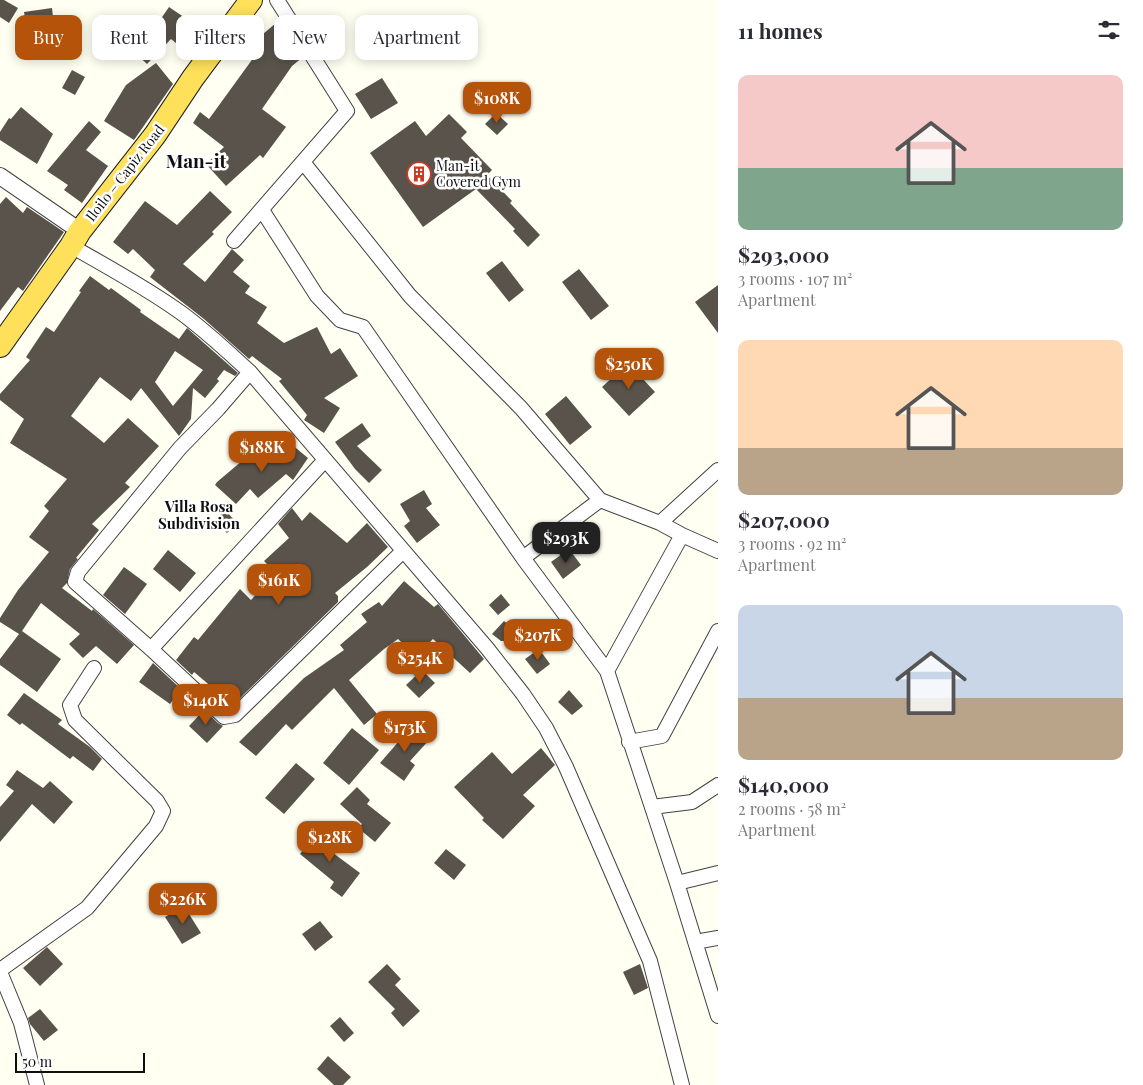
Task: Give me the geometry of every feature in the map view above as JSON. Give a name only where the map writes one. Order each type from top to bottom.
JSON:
[{"type":"highway","name":"Iloilo – Capiz Road","points":[[0,346],[76,238],[156,135],[193,78],[251,0]]},
{"type":"street","points":[[234,241],[348,111],[276,0]]},
{"type":"street","points":[[303,162],[410,296],[521,408],[600,500],[660,523],[718,551]]},
{"type":"street","points":[[0,176],[76,238],[180,312],[217,341],[250,372],[487,648],[523,694],[546,728],[566,766],[650,961],[682,1085]]},
{"type":"street","points":[[262,210],[317,296],[340,320],[363,327],[523,558],[607,671],[717,1008]]},
{"type":"street","points":[[250,372],[218,409],[180,448],[78,572],[75,582],[152,649],[224,717],[235,715],[403,551]]},
{"type":"street","points":[[152,649],[325,460]]},
{"type":"street","points":[[660,523],[718,470]]},
{"type":"street","points":[[523,558],[600,500]]},
{"type":"street","points":[[607,671],[682,535]]},
{"type":"street","points":[[629,742],[662,736],[718,631]]},
{"type":"street","points":[[37,1085],[21,1023],[0,971],[87,908],[156,826],[162,811],[157,801],[75,720],[70,705],[94,668]]},
{"type":"street","points":[[652,807],[692,802],[718,785]]},
{"type":"street","points":[[677,883],[718,873]]},
{"type":"street","points":[[696,942],[718,938]]},
{"type":"building","points":[[0,0],[4,0],[18,8],[9,23],[0,17]]},
{"type":"building","points":[[169,7],[181,15],[176,15],[176,43],[171,39],[166,44],[166,15],[164,15]]},
{"type":"building","points":[[52,8],[53,15],[24,15],[24,12]]},
{"type":"building","points":[[274,25],[274,60],[299,60],[292,66],[262,109],[286,127],[263,158],[260,155],[226,186],[206,164],[224,147],[193,123],[200,112],[209,119],[252,60],[264,60],[264,33]]},
{"type":"building","points":[[143,60],[151,60],[147,64]]},
{"type":"building","points":[[156,63],[173,84],[134,140],[104,121],[126,85]]},
{"type":"building","points":[[72,70],[85,77],[75,95],[62,88]]},
{"type":"building","points":[[382,78],[398,103],[371,119],[355,94]]},
{"type":"building","points":[[21,107],[53,134],[37,164],[0,140],[0,132],[9,118],[11,119]]},
{"type":"building","points":[[496,113],[508,124],[497,135],[485,124]]},
{"type":"building","points":[[449,114],[467,132],[461,138],[492,170],[487,175],[512,201],[510,203],[540,235],[528,247],[513,231],[515,229],[476,189],[423,227],[370,153],[415,121],[426,136]]},
{"type":"building","points":[[89,121],[101,132],[86,150],[108,166],[82,203],[64,190],[68,185],[47,171]]},
{"type":"building","points":[[210,191],[232,212],[212,232],[214,234],[183,264],[205,282],[232,249],[244,260],[233,272],[250,286],[245,293],[267,307],[257,323],[284,343],[317,327],[331,354],[340,348],[358,376],[324,398],[340,408],[324,433],[304,420],[307,415],[279,381],[282,379],[252,356],[249,359],[204,319],[150,277],[155,270],[133,249],[128,254],[113,242],[145,201],[177,225]]},
{"type":"building","points":[[6,197],[23,213],[27,207],[64,232],[23,291],[18,287],[0,311],[0,204]]},
{"type":"building","points":[[502,261],[524,290],[509,302],[486,273]]},
{"type":"building","points":[[579,269],[609,306],[591,320],[562,282]]},
{"type":"building","points":[[90,276],[109,290],[111,288],[141,310],[140,312],[179,339],[187,328],[238,373],[235,376],[224,370],[217,379],[219,381],[205,398],[193,388],[191,419],[179,436],[141,388],[131,401],[100,377],[71,416],[104,443],[128,418],[159,446],[125,483],[130,487],[92,524],[99,530],[76,558],[78,559],[70,569],[67,583],[62,588],[92,611],[93,609],[134,645],[117,664],[96,646],[83,658],[69,644],[80,634],[41,603],[22,631],[61,659],[37,692],[0,665],[0,659],[19,634],[0,622],[0,618],[18,590],[49,552],[29,537],[49,511],[44,506],[67,479],[10,443],[24,419],[0,400],[0,394],[30,360],[26,357],[46,327],[54,332],[81,292],[79,291]],"holes":[[[175,351],[203,370],[173,406],[155,382]]]},
{"type":"building","points":[[718,285],[718,333],[695,302]]},
{"type":"building","points":[[628,363],[655,392],[629,416],[602,387]]},
{"type":"building","points":[[566,396],[592,427],[570,445],[545,414]]},
{"type":"building","points":[[362,423],[371,436],[357,446],[382,470],[369,483],[355,469],[335,442]]},
{"type":"building","points":[[285,439],[308,458],[293,480],[286,474],[258,498],[250,489],[236,504],[215,485],[249,455],[260,468]]},
{"type":"building","points":[[424,490],[432,504],[426,508],[440,525],[417,543],[404,526],[410,521],[400,504]]},
{"type":"building","points":[[292,508],[302,521],[310,512],[347,543],[367,523],[388,547],[335,593],[338,596],[338,602],[231,707],[227,708],[216,698],[220,694],[194,672],[192,675],[176,660],[194,637],[198,640],[240,589],[251,600],[276,573],[264,561],[289,538],[278,524]]},
{"type":"building","points":[[225,510],[237,523],[227,533],[214,521]]},
{"type":"building","points":[[569,549],[581,565],[563,579],[551,562]]},
{"type":"building","points":[[168,550],[196,573],[180,592],[153,569]]},
{"type":"building","points":[[124,567],[147,584],[125,614],[103,595]]},
{"type":"building","points":[[404,581],[434,607],[438,604],[484,659],[470,673],[433,639],[416,656],[398,639],[349,680],[377,714],[364,725],[334,688],[292,730],[286,724],[256,756],[239,742],[304,678],[344,650],[340,645],[367,622],[361,614],[379,602],[382,606]]},
{"type":"building","points":[[501,594],[510,605],[498,615],[489,605]]},
{"type":"building","points":[[504,621],[515,630],[506,641],[501,641],[492,634]]},
{"type":"building","points":[[539,649],[550,664],[537,674],[525,659]]},
{"type":"building","points":[[153,663],[181,689],[170,704],[139,682]]},
{"type":"building","points":[[422,670],[435,683],[419,698],[406,685]]},
{"type":"building","points":[[569,690],[583,706],[572,715],[558,702]]},
{"type":"building","points":[[24,693],[62,720],[58,724],[90,747],[102,759],[93,771],[73,756],[70,759],[22,723],[20,725],[7,715]]},
{"type":"building","points":[[204,710],[223,726],[207,743],[189,726]]},
{"type":"building","points":[[413,725],[430,739],[410,761],[415,765],[404,781],[380,763]]},
{"type":"building","points":[[352,728],[379,750],[349,785],[323,763]]},
{"type":"building","points":[[541,748],[555,765],[523,795],[535,806],[503,839],[482,820],[484,818],[454,787],[492,752],[512,774]]},
{"type":"building","points":[[296,763],[315,779],[284,814],[265,798]]},
{"type":"building","points":[[17,770],[43,788],[50,781],[73,802],[54,824],[32,804],[0,842],[0,807],[14,791],[6,785]]},
{"type":"building","points":[[357,787],[370,800],[367,804],[391,823],[375,842],[358,828],[362,824],[340,804]]},
{"type":"building","points":[[320,829],[336,842],[329,850],[360,873],[342,897],[330,888],[334,882],[300,854]]},
{"type":"building","points":[[446,849],[466,865],[454,880],[434,863]]},
{"type":"building","points":[[184,906],[201,933],[182,944],[165,917]]},
{"type":"building","points":[[320,921],[333,937],[315,951],[302,934]]},
{"type":"building","points":[[47,947],[63,964],[40,986],[23,968]]},
{"type":"building","points":[[387,964],[401,979],[395,985],[420,1011],[403,1027],[391,1013],[395,1009],[368,982]]},
{"type":"building","points":[[640,964],[648,988],[634,995],[623,972]]},
{"type":"building","points":[[40,1009],[58,1030],[44,1041],[30,1024],[28,1018]]},
{"type":"building","points":[[340,1017],[354,1033],[344,1042],[330,1026]]},
{"type":"building","points":[[328,1056],[351,1077],[343,1085],[334,1085],[317,1069]]},
{"type":"place","name":"Man-it Covered Gym","points":[[419,174]]},
{"type":"district","name":"Man-it","points":[[196,161]]},
{"type":"district","name":"Villa Rosa Subdivision","points":[[199,516]]}]
